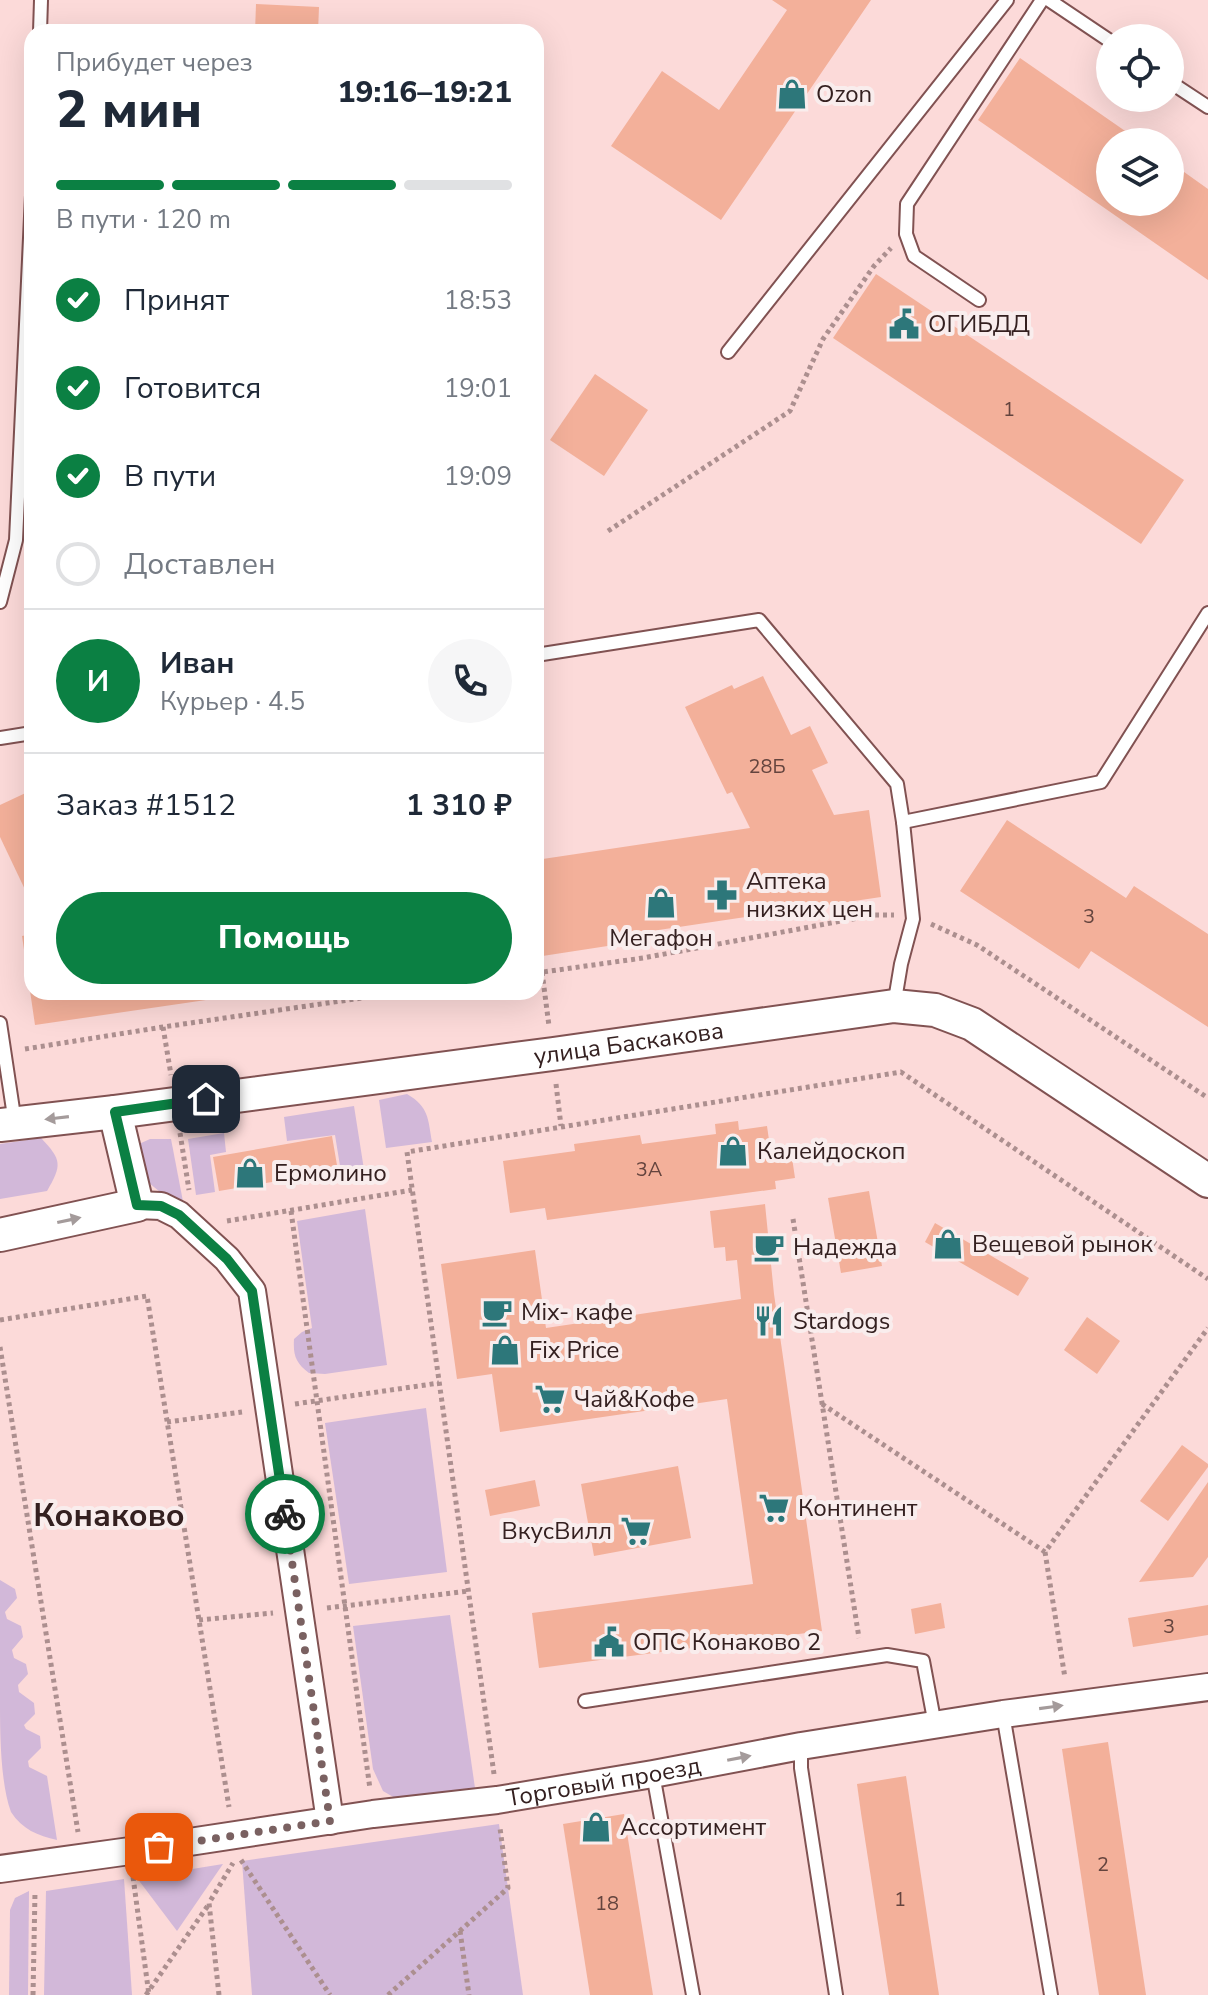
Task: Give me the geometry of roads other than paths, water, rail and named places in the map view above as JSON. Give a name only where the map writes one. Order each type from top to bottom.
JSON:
[{"type":"street","name":"улица Баскакова","points":[[7,1124],[894,1006],[935,1010],[972,1024],[1208,1181]]},
{"type":"street","points":[[115,1112],[137,1205]]},
{"type":"street","points":[[0,1235],[137,1205],[161,1206],[179,1215],[227,1259],[252,1291],[330,1821]]},
{"type":"street","name":"Торговый проезд","points":[[0,1869],[373,1814],[497,1800],[801,1746],[1003,1714],[1208,1687]]},
{"type":"lane","points":[[40,24],[41,0]]},
{"type":"lane","points":[[728,352],[1007,0]]},
{"type":"lane","points":[[979,300],[914,256],[906,234],[907,204],[1042,0]]},
{"type":"lane","points":[[1049,0],[1096,32]]},
{"type":"lane","points":[[1184,91],[1208,107]]},
{"type":"lane","points":[[0,602],[16,540],[24,368]]},
{"type":"lane","points":[[903,822],[1101,782],[1208,613]]},
{"type":"lane","points":[[544,654],[759,620],[897,784],[913,919],[894,1006]]},
{"type":"lane","points":[[0,738],[24,734]]},
{"type":"lane","points":[[0,1023],[7,1124]]},
{"type":"lane","points":[[585,1701],[887,1655],[923,1661],[935,1725]]},
{"type":"lane","points":[[1003,1714],[1051,1995]]},
{"type":"lane","points":[[801,1746],[801,1768],[836,1995]]},
{"type":"lane","points":[[653,1774],[693,1995]]},
{"type":"place","name":"Ozon","points":[[792,94]]},
{"type":"place","name":"ОГИБДД","points":[[904,324]]},
{"type":"place","name":"Аптека низких цен","points":[[722,895]]},
{"type":"place","name":"Мегафон","points":[[661,903]]},
{"type":"place","name":"Калейдоскоп","points":[[733,1151]]},
{"type":"place","name":"Ермолино","points":[[250,1173]]},
{"type":"place","name":"Вещевой рынок","points":[[948,1244]]},
{"type":"place","name":"Надежда","points":[[769,1247]]},
{"type":"place","name":"Mix- кафе","points":[[497,1312]]},
{"type":"place","name":"Stardogs","points":[[769,1321]]},
{"type":"place","name":"Fix Price","points":[[505,1350]]},
{"type":"place","name":"Чай&Кофе","points":[[550,1399]]},
{"type":"place","name":"Континент","points":[[774,1508]]},
{"type":"place","name":"ВкусВилл","points":[[636,1531]]},
{"type":"place","name":"ОПС Конаково 2","points":[[609,1642]]},
{"type":"place","name":"Ассортимент","points":[[596,1827]]},
{"type":"district","name":"Конаково","points":[[109,1515]]}]
